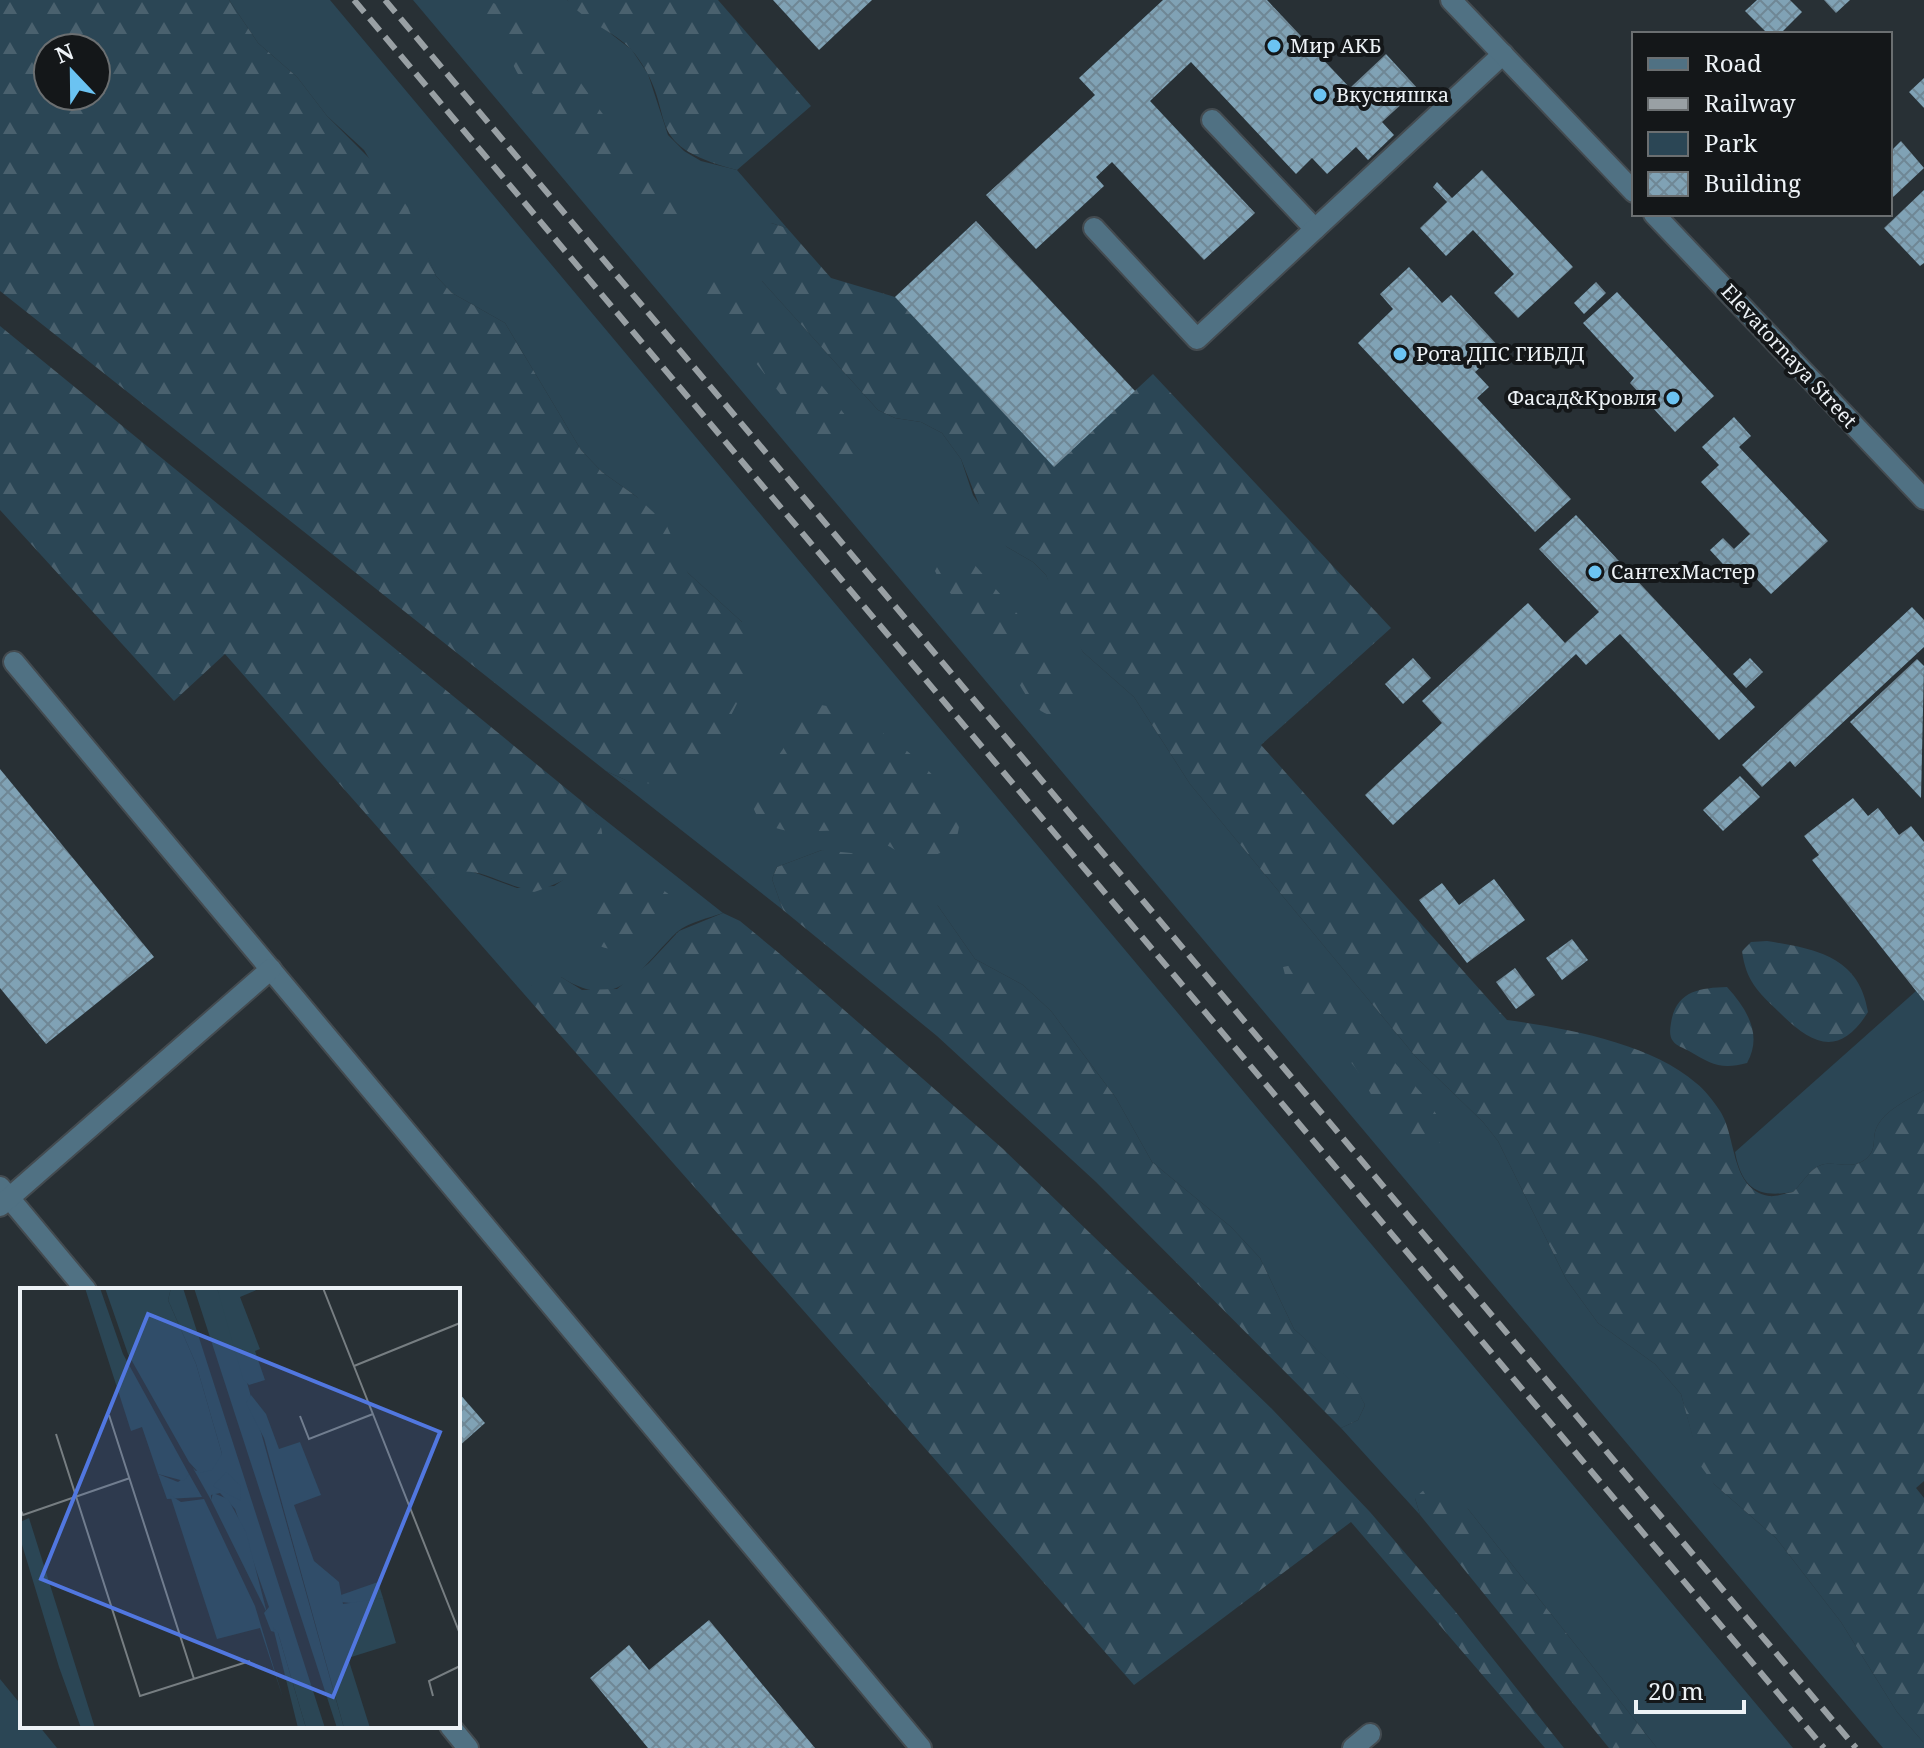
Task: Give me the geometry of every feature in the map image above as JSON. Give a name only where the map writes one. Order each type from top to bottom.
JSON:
[{"type":"street","points":[[1451,0],[1632,190]]},
{"type":"street","points":[[1094,228],[1197,339],[1503,54]]},
{"type":"street","points":[[1212,120],[1315,229]]},
{"type":"street","name":"Elevatornaya Street","points":[[1656,216],[1924,499]]},
{"type":"street","points":[[14,662],[921,1748]]},
{"type":"street","points":[[84,1288],[3,1197],[271,969]]},
{"type":"street","points":[[452,1728],[468,1748]]},
{"type":"street","points":[[1353,1748],[1370,1734]]},
{"type":"green space","points":[[0,0],[229,0],[258,43],[297,77],[327,116],[387,176],[408,208],[436,276],[452,293],[505,323],[581,450],[602,472],[637,497],[666,524],[688,573],[742,622],[750,650],[750,678],[719,739],[683,771],[656,784],[630,782],[606,771],[0,291]]},
{"type":"green space","points":[[229,0],[330,0],[1793,1748],[1657,1748],[1468,1509],[1415,1498],[1420,1515],[1341,1428],[1358,1420],[1365,1405],[1353,1383],[1294,1329],[1260,1258],[1231,1227],[1152,1162],[1116,1098],[1051,1011],[1023,985],[975,959],[938,906],[822,850],[777,867],[772,879],[783,910],[606,771],[630,782],[742,622],[688,573],[637,497],[602,472],[581,450],[505,323],[452,293],[436,276],[424,249],[364,150],[327,116],[297,77],[258,43]]},
{"type":"green space","points":[[413,0],[567,0],[632,50],[648,74],[668,135],[684,151],[701,161],[737,170],[787,228],[771,223],[762,281],[878,410],[895,418],[921,422],[942,433],[961,459],[973,495],[1007,547],[1033,562],[1046,575],[1083,652],[1134,697],[1190,784],[1416,1057],[1483,1122],[1498,1141],[1566,1279],[1598,1323],[1655,1364],[1681,1394],[1693,1437],[1714,1484],[1776,1538],[1841,1622],[1897,1712],[1924,1743],[1924,1748],[1883,1748]]},
{"type":"green space","points":[[473,0],[495,4],[516,14],[553,47],[621,137],[686,208],[685,221],[675,225],[659,219],[527,88],[490,20]]},
{"type":"green space","points":[[567,0],[718,0],[811,106],[737,170],[705,160],[672,138],[649,76],[635,54]]},
{"type":"green space","points":[[771,223],[787,228],[831,278],[895,297],[1054,466],[1153,374],[1391,628],[1261,745],[1507,1020],[1606,1040],[1656,1057],[1677,1069],[1703,1089],[1720,1111],[1736,1161],[1747,1183],[1769,1196],[1793,1192],[1820,1165],[1862,1162],[1872,1151],[1876,1129],[1885,1116],[1924,1090],[1924,1481],[1916,1488],[1924,1498],[1924,1743],[1897,1712],[1841,1622],[1776,1538],[1714,1484],[1700,1465],[1681,1394],[1655,1364],[1598,1323],[1566,1279],[1498,1141],[1483,1122],[1416,1057],[1190,784],[1134,697],[1083,652],[1063,620],[1046,575],[1033,562],[1007,547],[987,525],[961,459],[942,433],[921,422],[895,418],[878,410],[762,281],[751,249],[756,236]]},
{"type":"green space","points":[[721,272],[741,285],[862,436],[869,451],[862,462],[846,464],[828,454],[714,310],[700,290],[703,281]]},
{"type":"green space","points":[[0,326],[595,812],[602,839],[591,861],[564,880],[534,892],[470,872],[442,875],[425,881],[225,654],[174,701],[0,510]]},
{"type":"green space","points":[[953,555],[973,563],[1078,683],[1084,699],[1076,707],[1065,714],[1047,714],[1028,698],[999,649],[941,583],[935,571],[941,559]]},
{"type":"green space","points":[[814,704],[855,717],[901,746],[922,764],[953,803],[959,822],[954,846],[923,858],[912,857],[869,836],[843,831],[785,830],[764,822],[756,814],[753,805],[758,785],[800,719]]},
{"type":"green space","points":[[595,812],[723,913],[677,932],[639,972],[614,989],[599,991],[581,987],[561,977],[531,986],[531,1002],[425,881],[446,872],[468,870],[517,888],[554,886],[585,865],[602,833]]},
{"type":"green space","points":[[822,850],[851,853],[878,862],[917,884],[938,906],[975,959],[1023,985],[1051,1011],[1116,1098],[1152,1162],[1231,1227],[1260,1258],[1294,1329],[1354,1383],[1365,1405],[1358,1420],[1341,1428],[1096,1182],[937,1036],[783,910],[772,879],[777,867]]},
{"type":"green space","points":[[623,875],[646,877],[675,899],[665,925],[652,938],[630,947],[607,948],[598,945],[593,937],[592,925],[604,892]]},
{"type":"green space","points":[[723,913],[740,921],[780,954],[1002,1148],[1272,1409],[1370,1512],[1455,1611],[1564,1748],[1545,1748],[1351,1522],[1134,1685],[531,1002],[531,986],[538,974],[561,977],[582,990],[617,989],[649,963],[679,931]]},
{"type":"green space","points":[[1767,941],[1818,952],[1845,967],[1863,993],[1868,1012],[1857,1027],[1836,1041],[1825,1042],[1802,1032],[1779,1012],[1754,985],[1742,951],[1751,942]]},
{"type":"green space","points":[[1307,962],[1423,1095],[1439,1118],[1446,1138],[1430,1147],[1415,1147],[1390,1126],[1354,1066],[1312,1021],[1295,997],[1283,967]]},
{"type":"green space","points":[[1727,987],[1746,1013],[1753,1042],[1747,1063],[1723,1066],[1678,1046],[1670,1032],[1678,1004],[1690,993]]},
{"type":"green space","points":[[1916,991],[1924,1001],[1924,1090],[1885,1116],[1876,1129],[1872,1151],[1862,1162],[1820,1165],[1793,1192],[1770,1193],[1754,1188],[1742,1175],[1735,1152]]},
{"type":"green space","points":[[1426,1488],[1448,1492],[1468,1509],[1657,1748],[1609,1748],[1420,1515],[1415,1498]]},
{"type":"green space","points":[[0,1679],[20,1704],[20,1728],[41,1728],[57,1748],[0,1748]]},
{"type":"building","points":[[773,0],[872,0],[819,50]]},
{"type":"building","points":[[1163,0],[1267,0],[1350,88],[1386,54],[1418,89],[1382,122],[1394,135],[1368,160],[1356,147],[1327,174],[1312,158],[1296,174],[1191,62],[1150,101],[1255,213],[1204,260],[1112,162],[1096,177],[1104,186],[1036,249],[986,195],[1095,95],[1079,78]]},
{"type":"building","points":[[1757,0],[1790,0],[1802,12],[1782,32],[1766,32],[1745,11]]},
{"type":"building","points":[[1824,0],[1850,0],[1836,13]]},
{"type":"building","points":[[1924,78],[1924,108],[1909,92]]},
{"type":"building","points":[[1901,141],[1924,168],[1892,198],[1892,150]]},
{"type":"building","points":[[1482,170],[1573,267],[1518,318],[1494,293],[1514,274],[1473,230],[1446,256],[1420,228],[1447,202],[1433,187],[1437,182],[1452,198]]},
{"type":"building","points":[[1924,190],[1924,263],[1920,266],[1884,228]]},
{"type":"building","points":[[976,221],[1135,391],[1054,467],[895,297]]},
{"type":"building","points":[[1409,267],[1442,303],[1451,295],[1501,349],[1475,372],[1489,387],[1477,398],[1571,499],[1535,532],[1358,343],[1393,309],[1380,294]]},
{"type":"building","points":[[1596,282],[1606,293],[1584,314],[1574,303]]},
{"type":"building","points":[[1617,292],[1714,396],[1675,432],[1630,383],[1634,378],[1583,323]]},
{"type":"building","points":[[1734,417],[1751,436],[1739,447],[1828,541],[1771,594],[1745,567],[1734,576],[1710,550],[1723,538],[1734,549],[1750,534],[1701,482],[1719,465],[1702,447]]},
{"type":"building","points":[[1576,515],[1755,707],[1719,740],[1620,634],[1586,665],[1576,654],[1393,825],[1365,795],[1442,723],[1422,701],[1528,603],[1565,643],[1599,612],[1539,549]]},
{"type":"building","points":[[1912,607],[1924,620],[1924,647],[1795,767],[1790,761],[1762,787],[1742,765]]},
{"type":"building","points":[[1413,658],[1431,678],[1403,704],[1385,684]]},
{"type":"building","points":[[1750,658],[1763,672],[1746,688],[1733,674]]},
{"type":"building","points":[[1917,659],[1924,666],[1921,798],[1850,722]]},
{"type":"building","points":[[0,769],[154,957],[46,1044],[0,988]]},
{"type":"building","points":[[1740,776],[1760,797],[1723,831],[1703,810]]},
{"type":"building","points":[[1853,798],[1868,816],[1878,808],[1899,835],[1911,826],[1924,842],[1924,1001],[1812,860],[1819,855],[1804,836]]},
{"type":"building","points":[[1494,879],[1525,920],[1467,963],[1419,900],[1442,883],[1459,905]]},
{"type":"building","points":[[1572,939],[1588,960],[1562,980],[1546,958]]},
{"type":"building","points":[[1515,968],[1535,995],[1516,1009],[1496,982]]},
{"type":"building","points":[[460,1394],[485,1423],[460,1445]]},
{"type":"building","points":[[709,1620],[815,1748],[648,1748],[590,1678],[629,1645],[649,1670]]},
{"type":"railway","points":[[354,0],[1824,1748]]},
{"type":"railway","points":[[385,0],[1856,1748]]},
{"type":"place","name":"Мир АКБ","points":[[1274,46]]},
{"type":"place","name":"Вкусняшка","points":[[1320,95]]},
{"type":"place","name":"Рота ДПС ГИБДД","points":[[1400,354]]},
{"type":"place","name":"Фасад&Кровля","points":[[1673,398]]},
{"type":"place","name":"СантехМастер","points":[[1595,572]]}]
